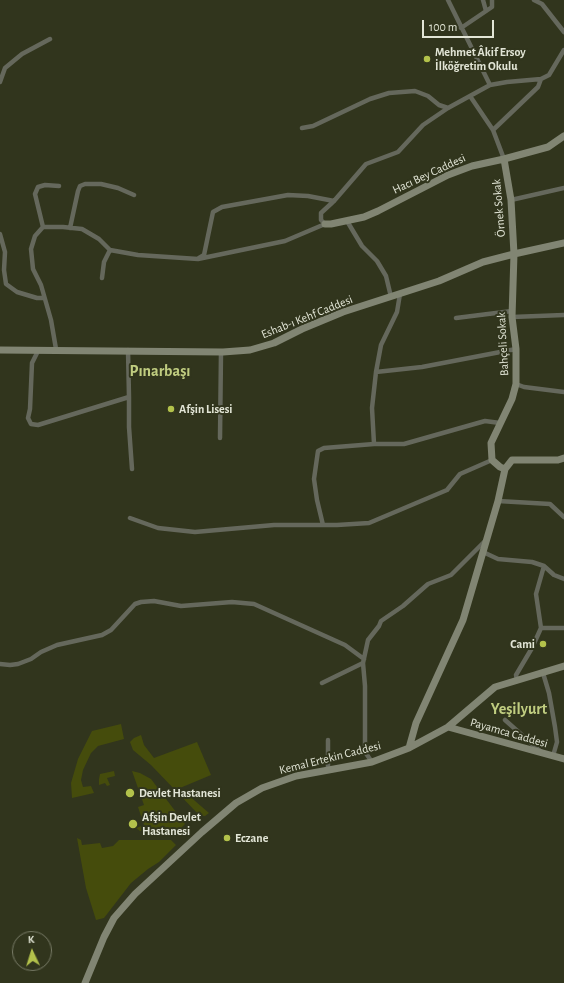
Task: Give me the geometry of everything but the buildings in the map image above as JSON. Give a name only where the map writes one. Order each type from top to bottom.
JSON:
[{"type":"street","points":[[448,0],[490,85]]},
{"type":"street","points":[[461,28],[492,7],[492,0]]},
{"type":"street","points":[[534,0],[542,4],[564,32]]},
{"type":"street","points":[[482,1],[486,11]]},
{"type":"street","points":[[0,82],[5,68],[22,54],[50,39]]},
{"type":"street","points":[[43,226],[82,229],[99,240],[110,250],[138,255],[198,259],[285,241],[325,224],[321,220],[321,213],[334,201],[366,164],[398,152],[423,125],[448,108],[490,85],[541,79],[548,75],[564,50]]},
{"type":"street","points":[[493,130],[538,87],[541,79]]},
{"type":"street","points":[[302,128],[312,126],[370,99],[389,93],[415,91],[428,96],[439,105],[448,108]]},
{"type":"street","points":[[470,96],[493,130],[504,160]]},
{"type":"street","name":"Hacı Bey Caddesi","points":[[325,224],[364,217],[448,174],[472,166],[504,160],[548,147],[564,136]]},
{"type":"street","name":"Örnek Sokak","points":[[504,160],[511,200],[514,254]]},
{"type":"street","points":[[70,228],[80,186],[85,184],[101,184],[118,188],[134,195]]},
{"type":"street","points":[[43,226],[35,194],[38,187],[45,185],[59,186]]},
{"type":"street","points":[[511,200],[564,188]]},
{"type":"street","points":[[198,259],[204,255],[213,212],[222,207],[288,195],[308,196],[334,201]]},
{"type":"street","points":[[347,221],[362,246],[377,261],[386,276],[391,297]]},
{"type":"street","points":[[43,226],[35,236],[31,249],[34,269],[41,285],[51,320],[56,350]]},
{"type":"street","points":[[0,234],[5,252],[2,260],[6,284],[17,292],[37,298],[44,298]]},
{"type":"street","name":"Eshab-ı Kehf Caddesi","points":[[0,350],[221,352],[250,350],[274,343],[302,329],[343,312],[439,281],[483,262],[564,243]]},
{"type":"street","points":[[102,278],[104,262],[110,250]]},
{"type":"street","name":"Bahçeli Sokak","points":[[492,460],[491,443],[512,399],[516,384],[516,349],[512,314],[514,254]]},
{"type":"street","points":[[374,444],[372,408],[376,372],[381,345],[397,312],[400,294]]},
{"type":"street","points":[[456,318],[512,314],[564,315]]},
{"type":"street","points":[[376,372],[422,367],[516,349]]},
{"type":"street","points":[[128,350],[129,427],[132,469]]},
{"type":"street","points":[[38,351],[32,364],[30,380],[30,409],[28,418],[31,424],[38,425],[129,397]]},
{"type":"street","points":[[220,438],[221,352]]},
{"type":"street","points":[[516,384],[524,387],[564,392]]},
{"type":"street","points":[[323,525],[314,479],[318,451],[324,448],[374,444],[404,444],[485,421],[500,423]]},
{"type":"street","points":[[409,748],[416,722],[463,620],[498,501],[505,469],[512,460],[564,458]]},
{"type":"street","points":[[130,518],[158,528],[195,532],[274,525],[369,523],[447,490],[460,474],[492,460],[500,467],[505,469]]},
{"type":"street","points":[[498,501],[550,504],[564,517]]},
{"type":"street","points":[[372,762],[365,752],[364,661],[368,640],[380,626],[381,621],[403,606],[428,584],[451,575],[486,540]]},
{"type":"street","points":[[483,552],[498,559],[532,562],[544,566],[554,575],[564,580]]},
{"type":"street","points":[[517,681],[516,675],[532,648],[541,628],[536,594],[544,566]]},
{"type":"street","points":[[0,664],[18,664],[32,659],[41,652],[57,645],[102,635],[111,630],[135,604],[154,600],[181,606],[232,602],[254,604],[345,645],[364,661]]},
{"type":"street","points":[[541,628],[564,628]]},
{"type":"street","points":[[322,683],[364,661]]},
{"type":"street","name":"Kemal Ertekin Caddesi","points":[[85,983],[104,937],[114,918],[135,894],[202,832],[236,804],[262,788],[296,776],[372,762],[409,748],[448,727],[495,687],[543,674],[564,666]]},
{"type":"street","points":[[543,674],[549,693],[557,742],[553,756]]},
{"type":"street","points":[[505,720],[543,754]]},
{"type":"street","name":"Payamca Caddesi","points":[[448,727],[564,759]]},
{"type":"street","points":[[328,740],[328,770]]},
{"type":"green space","points":[[121,724],[124,739],[98,746],[91,753],[83,770],[81,780],[83,787],[91,786],[94,793],[72,798],[71,783],[78,759],[92,731]]},
{"type":"green space","points":[[141,735],[144,745],[154,758],[197,742],[211,775],[180,788],[209,813],[205,816],[199,815],[151,765],[133,750],[130,742],[134,738]]},
{"type":"green space","points":[[114,771],[115,776],[107,778],[110,785],[107,786],[105,783],[99,785],[100,774]]},
{"type":"green space","points":[[132,771],[140,773],[151,779],[185,824],[179,830],[140,831],[136,828],[144,825],[138,807],[144,805]]},
{"type":"green space","points":[[77,838],[81,840],[82,845],[100,843],[102,848],[113,846],[119,840],[171,840],[176,845],[159,862],[131,883],[104,918],[96,920],[86,888]]},
{"type":"place","name":"Mehmet Âkif Ersoy İlköğretim Okulu","points":[[427,59]]},
{"type":"place","name":"Afşin Lisesi","points":[[171,409]]},
{"type":"place","name":"Cami","points":[[543,644]]},
{"type":"place","name":"Devlet Hastanesi","points":[[130,793]]},
{"type":"place","name":"Afşin Devlet Hastanesi","points":[[133,824]]},
{"type":"place","name":"Eczane","points":[[227,838]]},
{"type":"district","name":"Pınarbaşı","points":[[160,371]]},
{"type":"district","name":"Yeşilyurt","points":[[519,709]]}]
